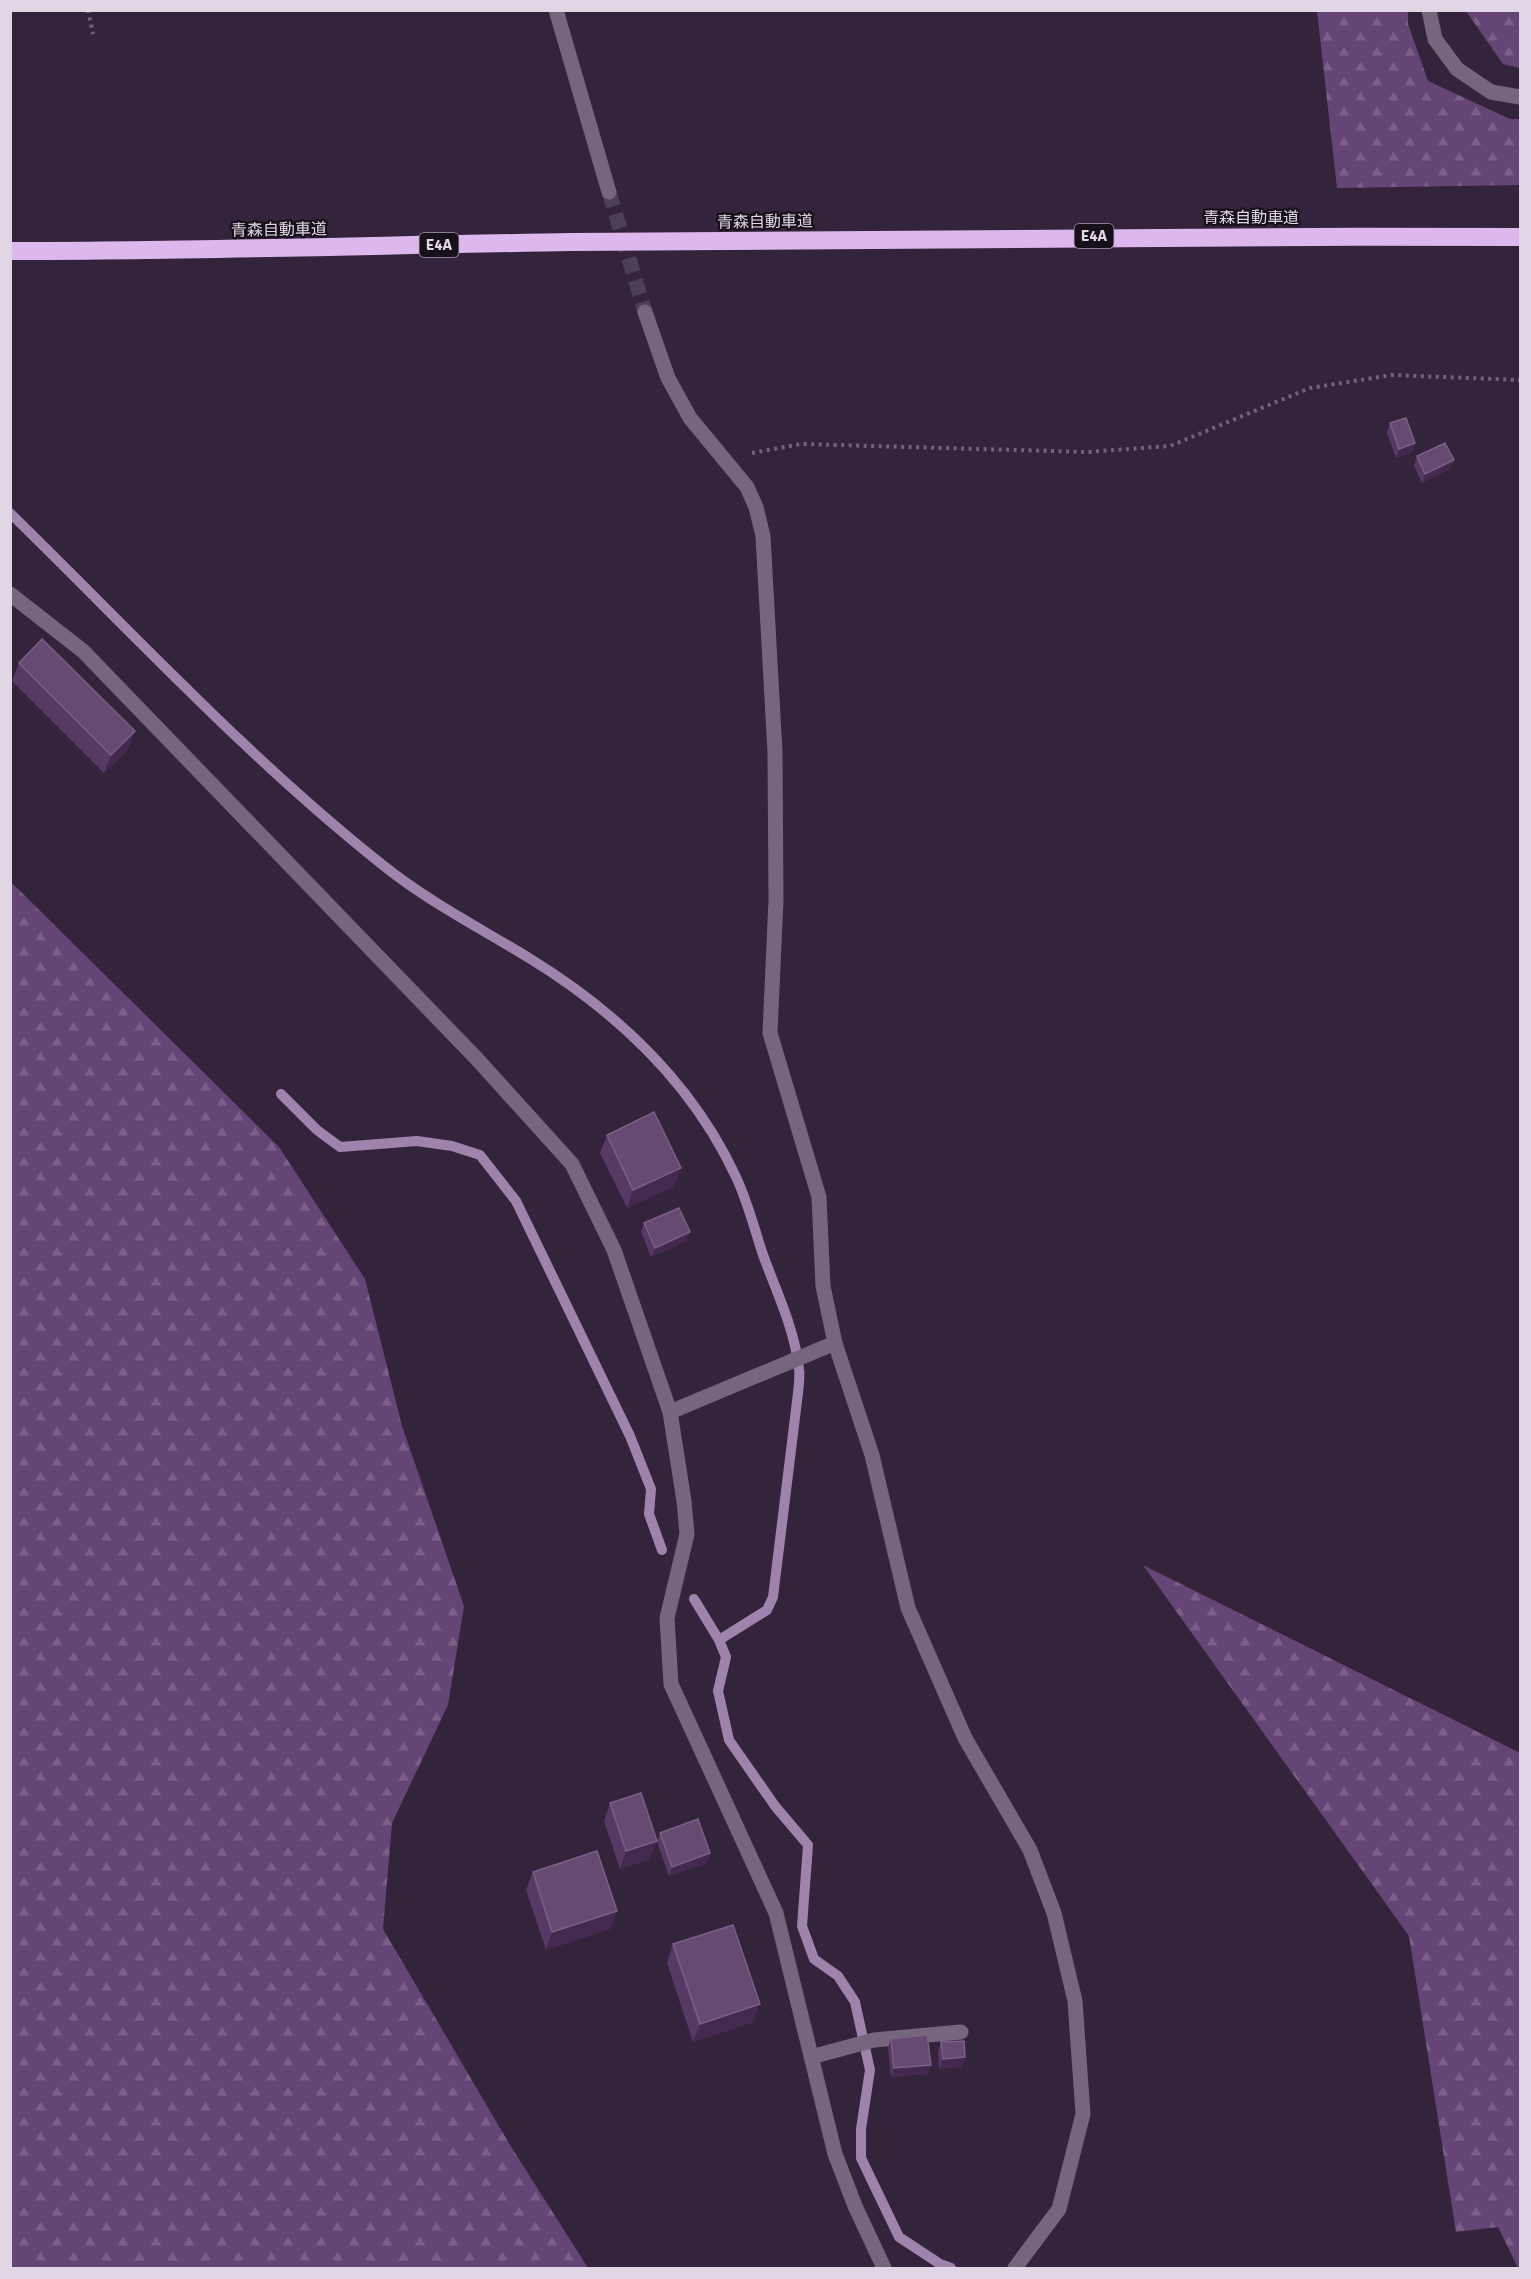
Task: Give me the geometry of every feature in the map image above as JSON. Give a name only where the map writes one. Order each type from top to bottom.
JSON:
[{"type":"highway","name":"青森自動車道","points":[[10,252],[1101,236],[1521,237]]},
{"type":"street","points":[[556,10],[609,192]]},
{"type":"street","points":[[1429,10],[1435,39],[1456,69],[1491,92],[1521,97]]},
{"type":"street","points":[[645,312],[668,378],[690,418],[747,487],[756,507],[763,536],[775,752],[776,900],[770,1033],[819,1197],[824,1286],[835,1343],[872,1455],[908,1608],[965,1738],[1030,1850],[1054,1913],[1075,2001],[1083,2114],[1059,2209],[1015,2268]]},
{"type":"street","points":[[10,594],[83,651],[477,1059],[572,1164],[614,1250],[670,1412],[687,1534],[667,1618],[671,1684],[776,1912],[835,2154],[855,2206],[884,2268]]},
{"type":"street","points":[[670,1412],[835,1343]]},
{"type":"street","points":[[811,2056],[874,2040],[961,2032]]},
{"type":"path","points":[[88,10],[93,34]]},
{"type":"path","points":[[726,462],[761,450],[801,444],[1087,452],[1170,446],[1310,388],[1392,375],[1521,380]]},
{"type":"green space","points":[[1317,11],[1408,11],[1408,24],[1428,81],[1510,119],[1520,119],[1520,185],[1337,188]]},
{"type":"green space","points":[[1466,11],[1520,11],[1520,68],[1503,64]]},
{"type":"green space","points":[[11,882],[279,1147],[365,1279],[402,1426],[464,1606],[448,1705],[392,1823],[383,1929],[510,2145],[588,2268],[11,2268]]},
{"type":"green space","points":[[1143,1565],[1520,1753],[1520,2268],[1498,2227],[1456,2232],[1409,1936]]},
{"type":"building","points":[[1406,418],[1415,443],[1399,449],[1390,423]]},
{"type":"building","points":[[1445,443],[1454,460],[1425,474],[1417,456]]},
{"type":"building","points":[[42,639],[135,731],[111,755],[19,663]]},
{"type":"building","points":[[654,1112],[681,1168],[633,1190],[607,1135]]},
{"type":"building","points":[[679,1208],[690,1232],[655,1248],[644,1223]]},
{"type":"building","points":[[641,1793],[657,1841],[626,1851],[610,1803]]},
{"type":"building","points":[[698,1819],[710,1853],[672,1867],[660,1833]]},
{"type":"building","points":[[597,1851],[617,1911],[552,1932],[533,1872]]},
{"type":"building","points":[[733,1925],[760,2004],[700,2024],[673,1944]]},
{"type":"building","points":[[927,2035],[931,2065],[894,2068],[891,2039]]},
{"type":"building","points":[[964,2041],[965,2057],[943,2059],[941,2042]]},
{"type":"waterway","points":[[10,513],[193,695],[286,783],[335,825],[401,879],[561,979],[622,1026],[674,1080],[718,1143],[744,1195],[762,1252],[784,1309],[797,1354],[799,1375],[773,1597],[767,1610],[719,1640],[726,1657],[718,1691],[729,1740],[775,1806],[808,1845],[802,1926],[814,1959],[838,1976],[855,2002],[870,2070],[861,2129],[861,2158],[899,2237],[940,2264],[951,2268]]},
{"type":"waterway","points":[[281,1094],[317,1130],[340,1147],[417,1141],[452,1146],[480,1155],[516,1201],[630,1436],[651,1489],[649,1514],[662,1550]]},
{"type":"waterway","points":[[694,1599],[719,1640]]},
{"type":"tunnel","points":[[609,192],[645,312]]}]
